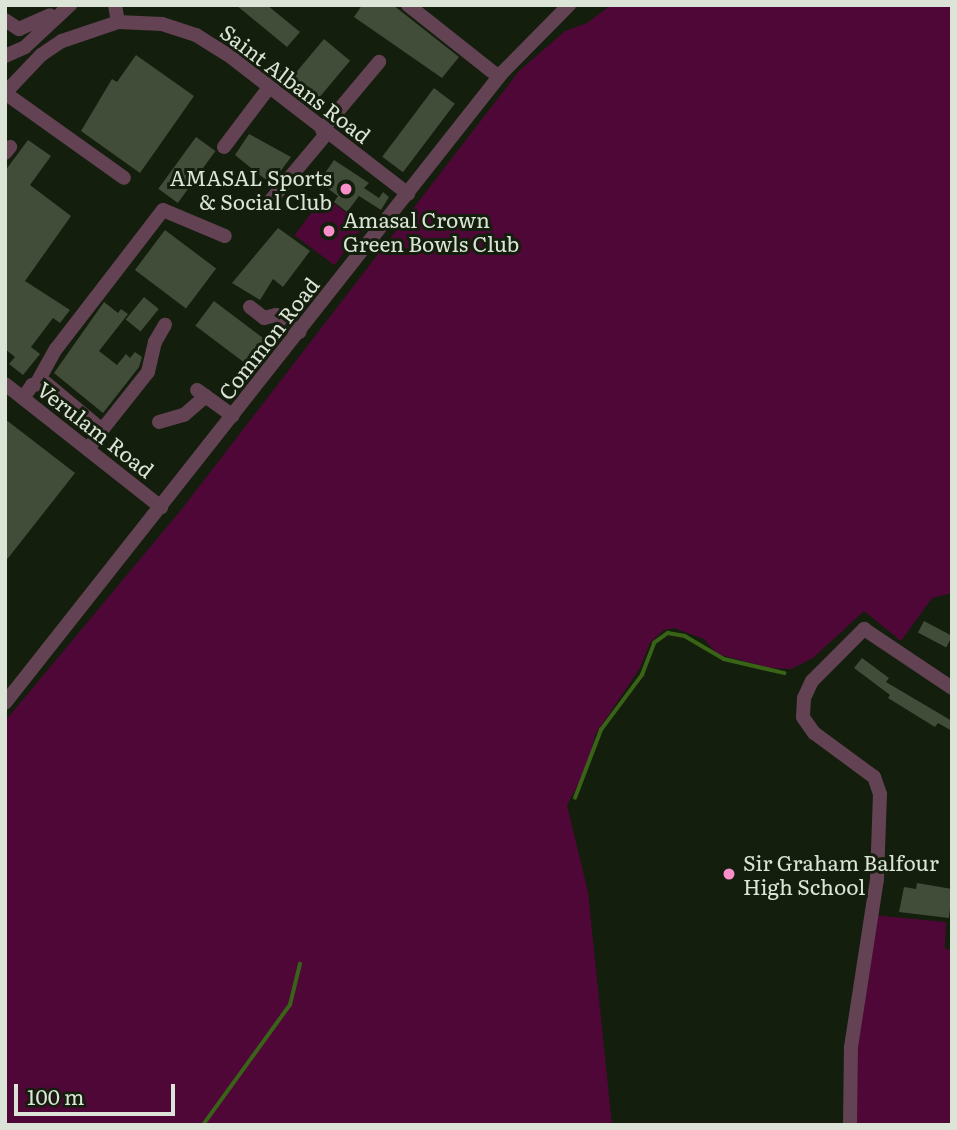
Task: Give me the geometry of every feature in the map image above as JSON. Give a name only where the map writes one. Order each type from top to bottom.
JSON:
[{"type":"street","points":[[5,20],[19,29],[43,21],[61,5]]},
{"type":"street","points":[[5,56],[25,47],[70,5]]},
{"type":"street","points":[[115,5],[118,22]]},
{"type":"street","points":[[408,5],[499,77]]},
{"type":"street","name":"Common Road","points":[[5,703],[499,77],[569,5]]},
{"type":"street","name":"Saint Albans Road","points":[[5,93],[41,55],[62,41],[118,22],[162,24],[196,35],[273,82],[325,132],[357,148],[408,194]]},
{"type":"street","points":[[271,200],[379,62]]},
{"type":"street","points":[[224,147],[273,82]]},
{"type":"street","points":[[5,93],[124,178]]},
{"type":"street","points":[[23,398],[163,210],[225,236]]},
{"type":"street","points":[[250,307],[264,318],[276,315],[299,332]]},
{"type":"street","points":[[88,449],[148,372],[155,342],[165,325]]},
{"type":"street","points":[[38,381],[46,383],[102,430]]},
{"type":"street","name":"Verulam Road","points":[[5,384],[161,507]]},
{"type":"street","points":[[159,422],[200,398],[233,416]]},
{"type":"street","points":[[850,1125],[851,1047],[877,879],[880,793],[874,777],[814,733],[803,717],[804,698],[812,681],[864,629],[952,688]]},
{"type":"shaded area","points":[[611,5],[952,5],[952,593],[932,598],[901,641],[864,611],[813,658],[791,669],[771,668],[717,654],[704,639],[674,628],[664,630],[650,643],[640,668],[595,735],[588,766],[567,805],[588,892],[612,1125],[5,1125],[5,721],[181,510],[519,71],[565,31],[587,23]]},
{"type":"shaded area","name":"Amasal Crown Green Bowls Club","points":[[324,196],[364,226],[334,265],[295,235]]},
{"type":"shaded area","points":[[873,915],[946,922],[945,949],[952,950],[952,1125],[855,1125],[856,1057]]},
{"type":"building","points":[[236,5],[267,5],[300,32],[287,47]]},
{"type":"building","points":[[362,5],[393,5],[459,57],[442,78],[354,17]]},
{"type":"building","points":[[324,39],[350,61],[313,105],[287,83]]},
{"type":"building","points":[[136,55],[194,96],[140,173],[81,131],[112,79],[117,82]]},
{"type":"building","points":[[434,88],[455,104],[403,172],[382,157]]},
{"type":"building","points":[[249,134],[291,157],[271,184],[235,155]]},
{"type":"building","points":[[196,137],[215,151],[178,203],[158,189]]},
{"type":"building","points":[[28,140],[51,156],[30,185],[71,216],[25,281],[70,310],[60,323],[53,318],[31,347],[40,354],[23,375],[9,364],[15,357],[5,349],[5,171]]},
{"type":"building","name":"AMASAL Sports & Social Club","points":[[334,160],[369,183],[364,188],[379,198],[383,192],[389,197],[381,210],[359,196],[347,212],[334,202],[338,196],[319,182]]},
{"type":"building","points":[[278,228],[310,251],[283,287],[273,279],[260,300],[232,283]]},
{"type":"building","points":[[165,230],[216,269],[186,308],[135,270]]},
{"type":"building","points":[[144,297],[159,309],[141,331],[126,320]]},
{"type":"building","points":[[214,301],[269,343],[250,367],[195,326]]},
{"type":"building","points":[[104,302],[118,313],[121,309],[128,314],[99,351],[117,365],[126,354],[130,358],[135,352],[142,357],[139,367],[103,413],[54,373]]},
{"type":"building","points":[[5,419],[75,473],[5,562]]},
{"type":"building","points":[[924,621],[952,636],[946,648],[918,632]]},
{"type":"building","points":[[862,658],[889,678],[886,682],[952,721],[952,731],[938,723],[935,727],[888,698],[890,695],[854,668]]},
{"type":"building","points":[[917,883],[952,889],[949,918],[899,912],[904,887],[916,889]]},
{"type":"waterway","points":[[575,798],[601,730],[642,675],[654,643],[668,633],[685,636],[724,659],[784,673]]},
{"type":"waterway","points":[[203,1125],[290,1005],[300,964]]},
{"type":"place","name":"AMASAL Sports & Social Club","points":[[346,189]]},
{"type":"place","name":"Amasal Crown Green Bowls Club","points":[[329,231]]},
{"type":"place","name":"Sir Graham Balfour High School","points":[[729,874]]}]
